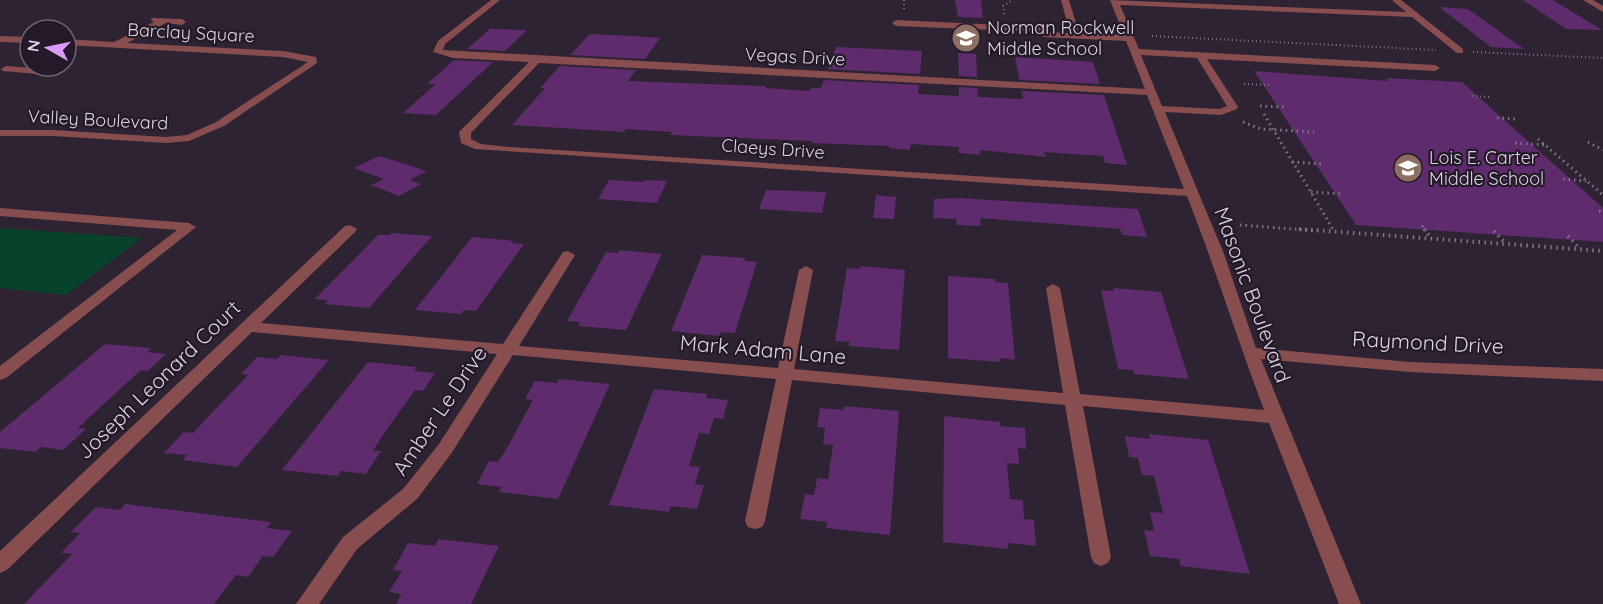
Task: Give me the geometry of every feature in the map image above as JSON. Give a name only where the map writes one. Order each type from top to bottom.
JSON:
[{"type":"street","name":"Vegas Drive","points":[[496,0],[441,43],[438,52],[537,60],[1151,92]]},
{"type":"street","points":[[1065,0],[1075,36]]},
{"type":"street","points":[[1396,0],[1460,51]]},
{"type":"street","points":[[1587,0],[1603,9]]},
{"type":"street","points":[[1114,1],[1417,15]]},
{"type":"street","name":"Masonic Boulevard","points":[[1114,1],[1217,254],[1250,353],[1350,604]]},
{"type":"street","points":[[143,20],[182,22]]},
{"type":"street","points":[[114,45],[164,21]]},
{"type":"street","points":[[896,23],[1043,30],[1043,34],[1075,36],[1200,56],[1435,68]]},
{"type":"street","points":[[0,39],[18,40]]},
{"type":"street","name":"Barclay Square","points":[[78,43],[290,55],[313,59]]},
{"type":"street","points":[[78,47],[86,43]]},
{"type":"street","points":[[1159,109],[1221,112],[1233,107],[1200,56]]},
{"type":"street","name":"Valley Boulevard","points":[[0,133],[53,133],[166,140],[189,138],[220,124],[312,63],[313,59]]},
{"type":"street","name":"Claeys Drive","points":[[537,60],[465,132],[465,141],[479,147],[509,150],[1192,193]]},
{"type":"street","points":[[6,69],[18,69]]},
{"type":"street","points":[[0,212],[189,227],[3,370]]},
{"type":"street","name":"Joseph Leonard Court","points":[[0,564],[350,229]]},
{"type":"street","name":"Amber Le Drive","points":[[307,604],[350,543],[410,494],[445,449],[568,255]]},
{"type":"street","points":[[755,521],[806,270]]},
{"type":"street","points":[[1053,288],[1101,557]]},
{"type":"street","name":"Mark Adam Lane","points":[[247,327],[509,349],[784,376],[1072,398],[1275,417]]},
{"type":"street","name":"Raymond Drive","points":[[1250,353],[1410,367],[1603,375]]},
{"type":"path","points":[[1001,17],[1004,15],[1003,6],[1013,0]]},
{"type":"path","points":[[1152,36],[1603,58]]},
{"type":"path","points":[[1255,76],[1260,84]]},
{"type":"path","points":[[1244,84],[1271,85]]},
{"type":"path","points":[[1472,96],[1491,97]]},
{"type":"path","points":[[1260,106],[1287,107]]},
{"type":"path","points":[[1264,114],[1270,129],[1335,232]]},
{"type":"path","points":[[1497,118],[1517,119]]},
{"type":"path","points":[[1243,122],[1270,129],[1314,132]]},
{"type":"path","points":[[1538,139],[1603,195]]},
{"type":"path","points":[[1588,142],[1603,150]]},
{"type":"path","points":[[1515,143],[1546,145]]},
{"type":"path","points":[[1291,162],[1323,164]]},
{"type":"path","points":[[1563,179],[1586,181]]},
{"type":"path","points":[[1310,192],[1343,194]]},
{"type":"path","points":[[1240,225],[1603,251]]},
{"type":"path","points":[[1422,226],[1432,239]]},
{"type":"path","points":[[1494,231],[1505,244]]},
{"type":"path","points":[[1568,236],[1581,249]]},
{"type":"green space","points":[[0,228],[142,238],[66,295],[0,288]]},
{"type":"building","points":[[955,0],[981,0],[983,18],[958,17]]},
{"type":"building","points":[[1523,0],[1553,0],[1602,30],[1566,29]]},
{"type":"building","points":[[1439,7],[1468,9],[1524,49],[1491,47]]},
{"type":"building","points":[[491,28],[527,30],[505,51],[467,49]]},
{"type":"building","points":[[590,34],[660,38],[645,59],[570,55]]},
{"type":"building","points":[[836,47],[922,51],[920,74],[828,69]]},
{"type":"building","points":[[958,53],[976,54],[977,77],[959,76]]},
{"type":"building","points":[[1015,57],[1093,62],[1100,84],[1019,80]]},
{"type":"building","points":[[454,60],[493,62],[436,115],[403,113],[436,84],[427,84]]},
{"type":"building","points":[[560,66],[636,70],[628,81],[766,86],[766,88],[810,91],[811,88],[821,88],[824,80],[919,85],[918,94],[959,96],[959,87],[977,88],[978,97],[1023,99],[1021,91],[1104,95],[1127,165],[1105,163],[1103,156],[1044,152],[1046,157],[980,150],[980,155],[959,153],[959,147],[911,144],[910,150],[889,148],[890,146],[811,143],[812,141],[670,135],[672,132],[626,129],[624,132],[512,125],[545,88],[540,88]]},
{"type":"building","points":[[1254,71],[1389,81],[1386,78],[1462,82],[1603,208],[1603,242],[1356,225]]},
{"type":"building","points":[[379,156],[427,171],[410,180],[421,184],[399,196],[371,185],[384,179],[354,168]]},
{"type":"building","points":[[609,180],[667,181],[657,203],[598,199]]},
{"type":"building","points":[[766,190],[826,192],[822,213],[759,209]]},
{"type":"building","points":[[876,195],[896,197],[894,219],[873,218]]},
{"type":"building","points":[[959,198],[1138,209],[1147,237],[1122,235],[1120,229],[980,218],[981,226],[957,225],[956,219],[933,218],[934,199]]},
{"type":"building","points":[[392,233],[432,236],[369,308],[325,304],[328,300],[315,299],[378,235]]},
{"type":"building","points":[[472,237],[524,244],[476,311],[464,310],[461,314],[415,310]]},
{"type":"building","points":[[619,250],[662,254],[626,330],[578,326],[580,322],[567,321],[606,252],[618,253]]},
{"type":"building","points":[[702,255],[746,258],[744,261],[757,262],[735,333],[721,332],[720,336],[671,331]]},
{"type":"building","points":[[860,266],[905,270],[899,350],[849,346],[849,342],[835,341],[847,268],[860,269]]},
{"type":"building","points":[[948,276],[995,279],[995,282],[1008,283],[1015,360],[1000,358],[1000,362],[948,358]]},
{"type":"building","points":[[1114,288],[1161,292],[1189,379],[1134,374],[1133,370],[1118,369],[1101,290],[1114,291]]},
{"type":"building","points":[[105,344],[151,348],[147,352],[166,354],[148,371],[141,370],[94,413],[78,428],[86,429],[63,450],[41,447],[35,452],[0,448],[0,432]]},
{"type":"building","points":[[281,355],[329,360],[237,467],[183,460],[187,455],[164,453],[184,432],[193,433],[248,375],[241,374],[257,357],[277,359]]},
{"type":"building","points":[[368,362],[417,367],[414,371],[435,373],[423,391],[415,390],[383,435],[373,451],[381,451],[366,474],[341,471],[338,476],[282,470]]},
{"type":"building","points":[[559,379],[610,384],[558,499],[499,492],[502,487],[477,484],[489,461],[498,462],[508,446],[533,400],[525,399],[535,381],[557,383]]},
{"type":"building","points":[[654,389],[707,394],[706,398],[728,400],[723,419],[714,418],[709,434],[699,433],[689,466],[700,467],[695,484],[704,485],[697,509],[671,506],[669,512],[609,505]]},
{"type":"building","points":[[844,406],[899,411],[890,535],[826,528],[827,522],[800,519],[805,494],[814,495],[817,478],[828,479],[833,445],[823,444],[825,428],[817,427],[820,408],[843,410]]},
{"type":"building","points":[[944,416],[1000,422],[1000,426],[1025,428],[1026,449],[1018,448],[1019,464],[1007,463],[1010,499],[1023,500],[1024,519],[1034,520],[1036,546],[1008,543],[1008,549],[943,542]]},
{"type":"building","points":[[1149,434],[1208,440],[1250,574],[1181,566],[1179,559],[1150,556],[1144,530],[1154,531],[1150,512],[1163,513],[1154,476],[1142,475],[1138,458],[1129,457],[1125,436],[1150,439]]},
{"type":"building","points":[[125,504],[271,522],[267,528],[292,531],[273,557],[263,556],[248,577],[236,575],[214,604],[24,604],[72,554],[61,553],[80,533],[71,532],[96,507],[120,510]]},
{"type":"building","points":[[438,539],[499,546],[471,604],[396,604],[401,594],[389,592],[402,571],[393,570],[408,543],[435,546]]},
{"type":"place","name":"Norman Rockwell Middle School","points":[[966,38]]},
{"type":"place","name":"Lois E. Carter Middle School","points":[[1408,168]]}]
